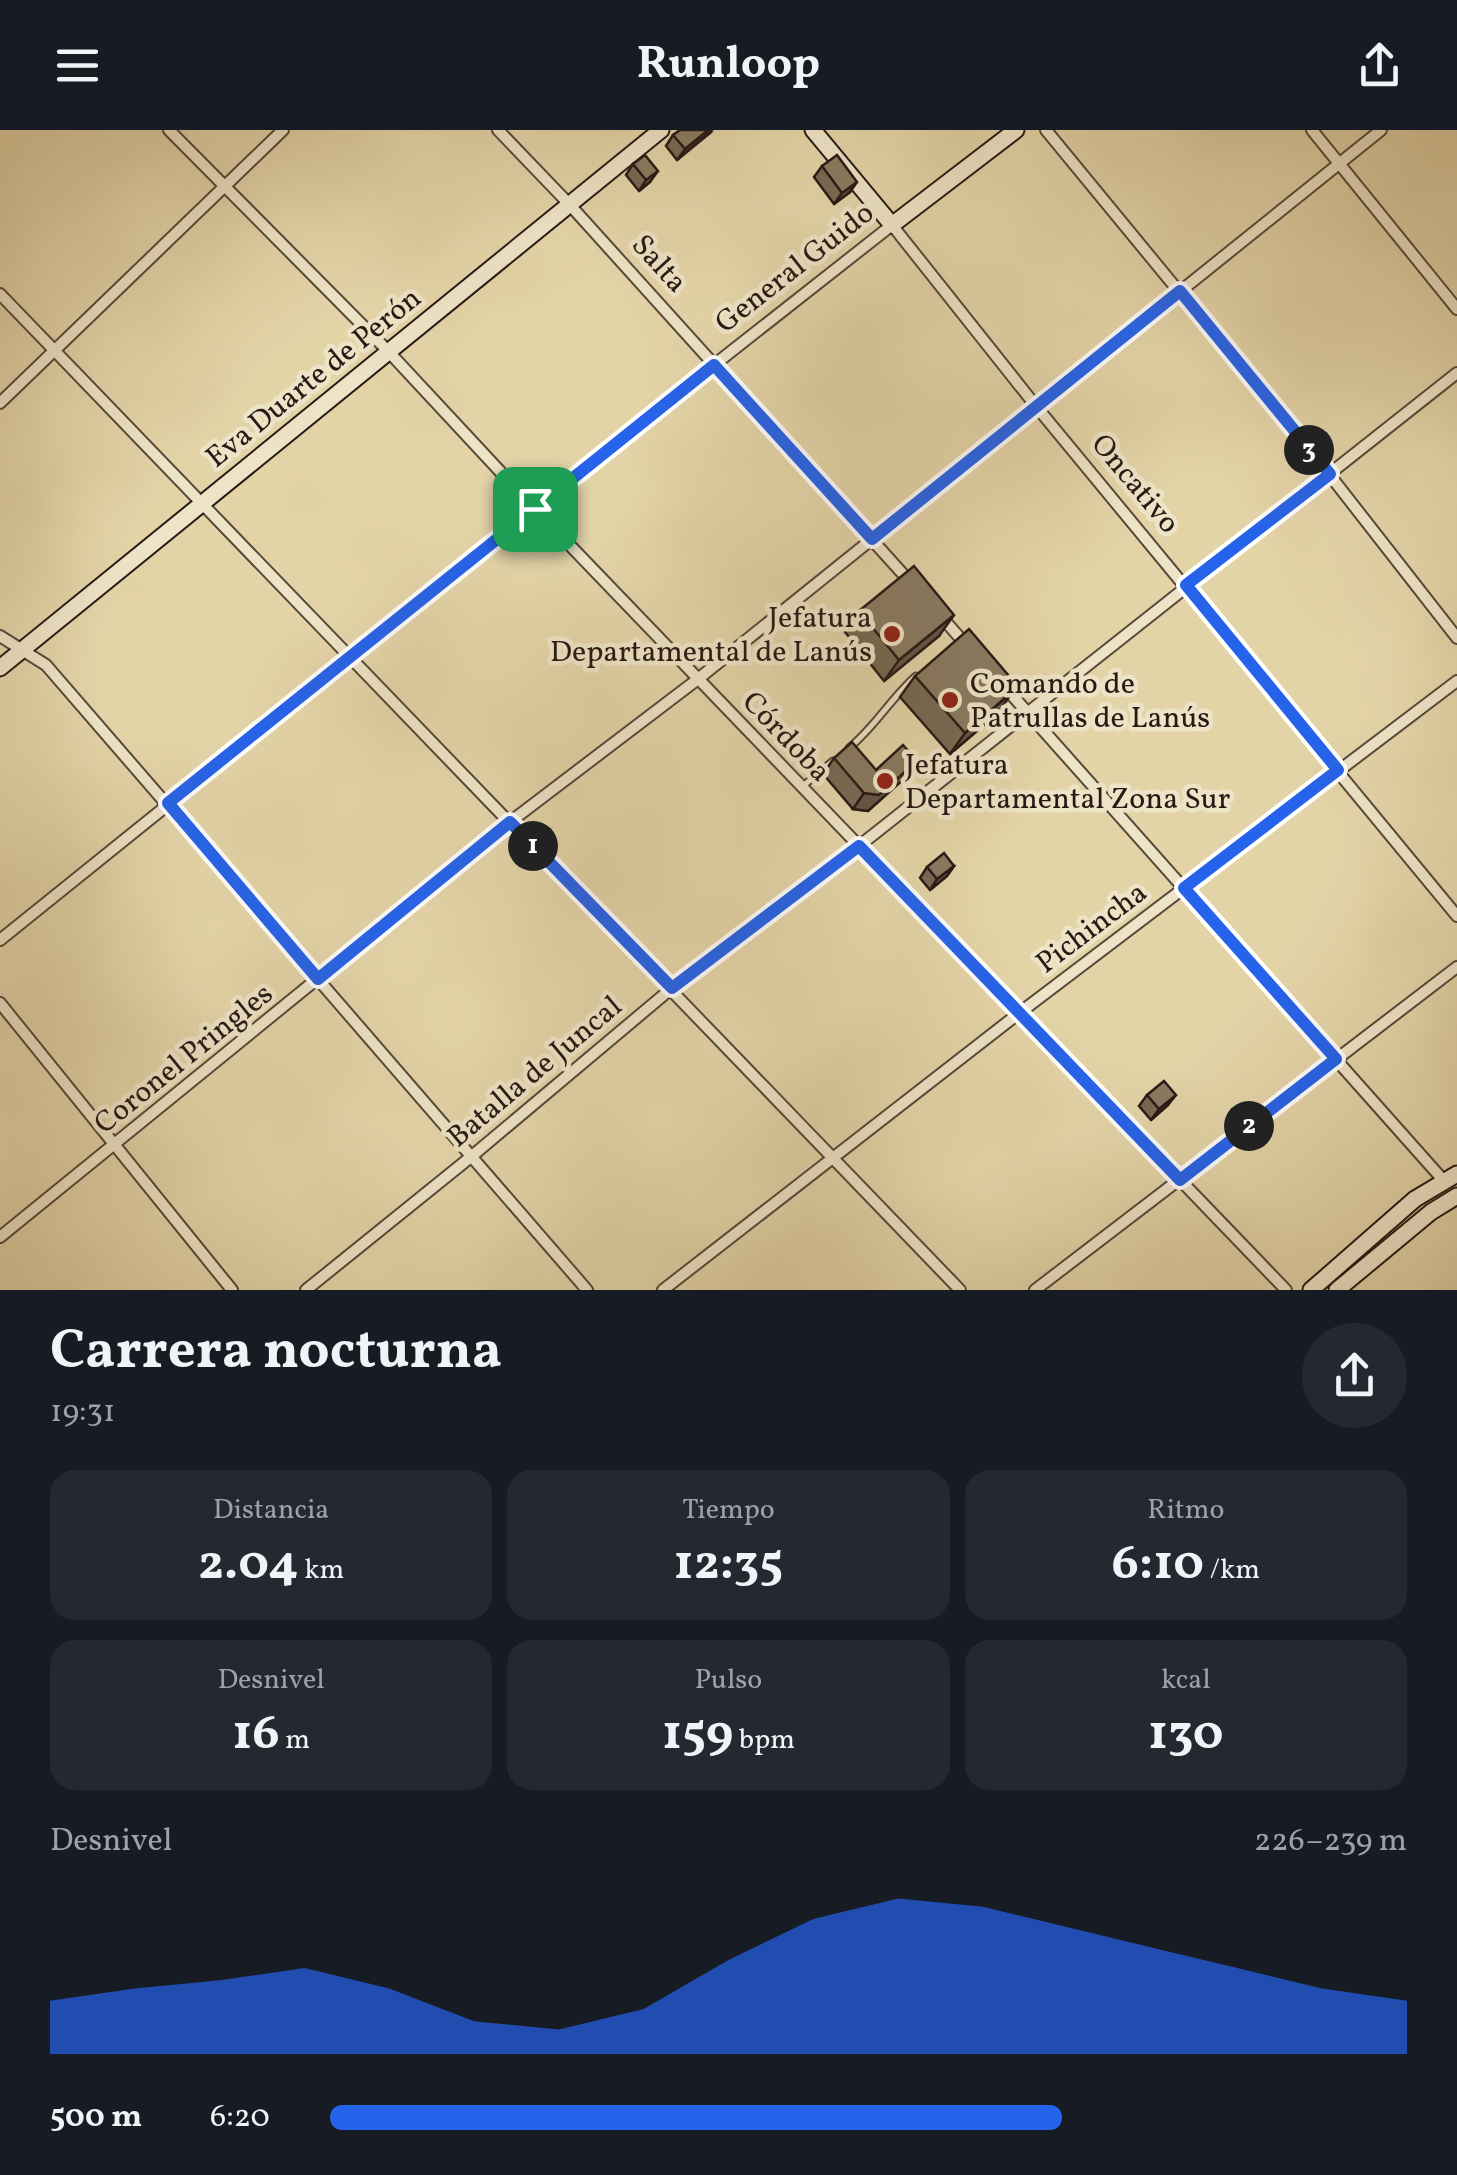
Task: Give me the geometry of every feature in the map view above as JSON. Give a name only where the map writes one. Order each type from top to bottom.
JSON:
[{"type":"main road","name":"Eva Duarte de Perón","points":[[0,668],[661,130]]},
{"type":"main road","name":"Oncativo","points":[[813,130],[892,226]]},
{"type":"main road","name":"General Guido","points":[[892,226],[1016,130]]},
{"type":"main road","points":[[1311,1290],[1415,1199],[1450,1177],[1457,1196],[1430,1212],[1337,1290]]},
{"type":"street","name":"Córdoba","points":[[169,130],[388,350],[535,509],[1286,1290]]},
{"type":"street","points":[[0,403],[283,130]]},
{"type":"street","name":"Salta","points":[[498,130],[922,596]]},
{"type":"street","points":[[1046,130],[1330,474],[1457,638]]},
{"type":"street","points":[[1312,130],[1457,309]]},
{"type":"street","name":"Coronel Pringles","points":[[0,1237],[510,822],[698,679],[1381,130]]},
{"type":"street","name":"General Guido","points":[[0,940],[892,226]]},
{"type":"street","name":"Oncativo","points":[[892,226],[1457,916]]},
{"type":"street","points":[[0,294],[960,1290]]},
{"type":"street","name":"Batalla de Juncal","points":[[306,1290],[672,988],[859,846],[1457,373]]},
{"type":"street","points":[[935,610],[971,650]]},
{"type":"street","points":[[0,636],[46,664],[587,1290]]},
{"type":"street","points":[[994,675],[1336,1059],[1450,1177]]},
{"type":"street","name":"Pichincha","points":[[663,1290],[1457,681]]},
{"type":"street","points":[[1035,1290],[1457,967]]},
{"type":"street","points":[[0,1003],[232,1290]]},
{"type":"lane","points":[[802,786],[868,733],[900,690],[930,664]]},
{"type":"building","points":[[680,130],[708,130],[685,149],[673,135]]},
{"type":"building","points":[[645,155],[658,171],[646,180],[633,164]]},
{"type":"building","points":[[837,155],[857,182],[842,193],[822,166]]},
{"type":"building","points":[[914,566],[954,615],[899,660],[859,611]]},
{"type":"building","points":[[969,629],[1015,683],[1013,691],[965,733],[915,676]]},
{"type":"building","points":[[852,742],[876,770],[903,745],[917,761],[879,795],[864,793],[834,758]]},
{"type":"building","points":[[944,853],[954,866],[937,879],[927,867]]},
{"type":"building","points":[[1164,1081],[1176,1095],[1159,1109],[1147,1095]]},
{"type":"place","name":"Jefatura Departamental de Lanús","points":[[892,634]]},
{"type":"place","name":"Comando de Patrullas de Lanús","points":[[950,700]]},
{"type":"place","name":"Jefatura Departamental Zona Sur","points":[[885,781]]},
{"type":"route","points":[[1180,291],[1330,474],[1186,585],[1338,770],[1184,888],[1336,1059],[1180,1180],[859,846],[672,988],[510,822],[318,979],[168,803],[535,509],[714,365],[872,539],[1180,291]]}]
